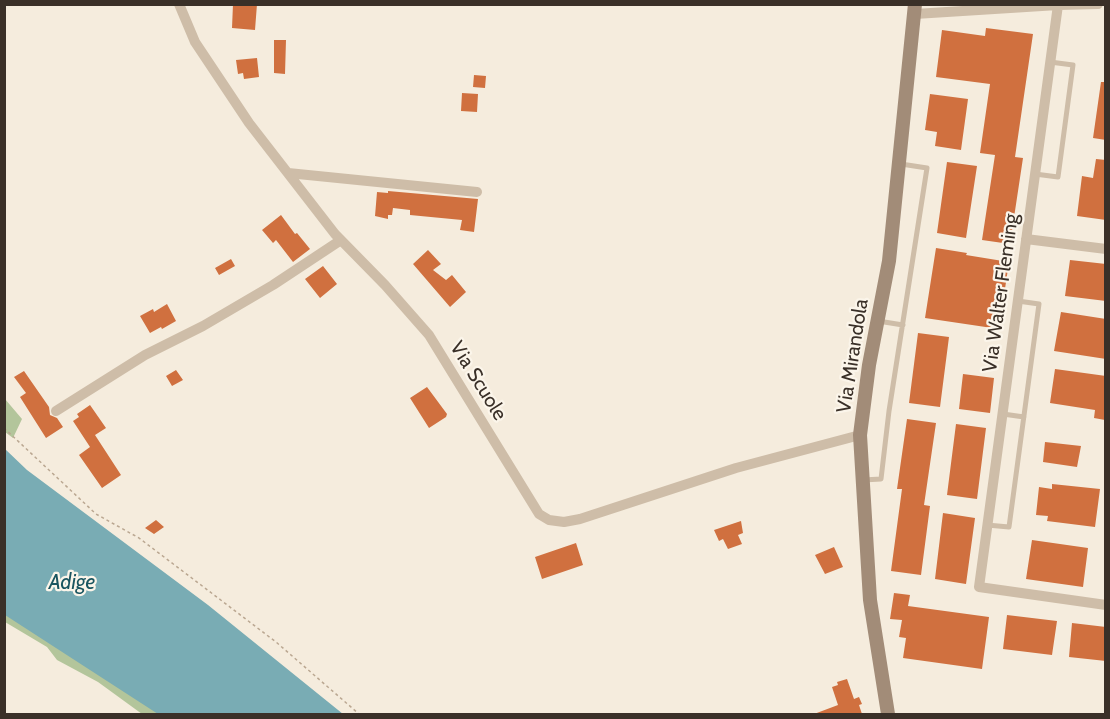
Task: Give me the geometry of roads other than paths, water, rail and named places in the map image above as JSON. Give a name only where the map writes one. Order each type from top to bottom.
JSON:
[{"type":"street","name":"Via Scuole","points":[[178,4],[195,42],[249,123],[341,240],[429,335],[539,514],[549,520],[564,522],[580,519],[736,468],[860,435]]},
{"type":"street","points":[[915,9],[1098,4]]},
{"type":"street","name":"Via Walter Fleming","points":[[1058,5],[979,587],[1106,605]]},
{"type":"street","name":"Via Mirandola","points":[[888,714],[870,600],[860,435],[869,365],[889,261],[915,9]]},
{"type":"street","points":[[288,173],[477,192]]},
{"type":"street","points":[[1026,239],[1106,249]]},
{"type":"street","points":[[56,411],[145,355],[203,326],[273,285],[341,240]]},
{"type":"lane","points":[[1035,174],[1058,177],[1073,65],[1050,62]]},
{"type":"lane","points":[[863,480],[881,479],[889,411],[927,168],[899,164]]},
{"type":"lane","points":[[987,525],[1009,527],[1039,304],[1018,301]]},
{"type":"lane","points":[[878,321],[903,325]]},
{"type":"lane","points":[[1003,414],[1024,417]]},
{"type":"water","name":"Adige","points":[[4,448],[27,470],[208,605],[343,714],[158,714],[5,615]]}]
